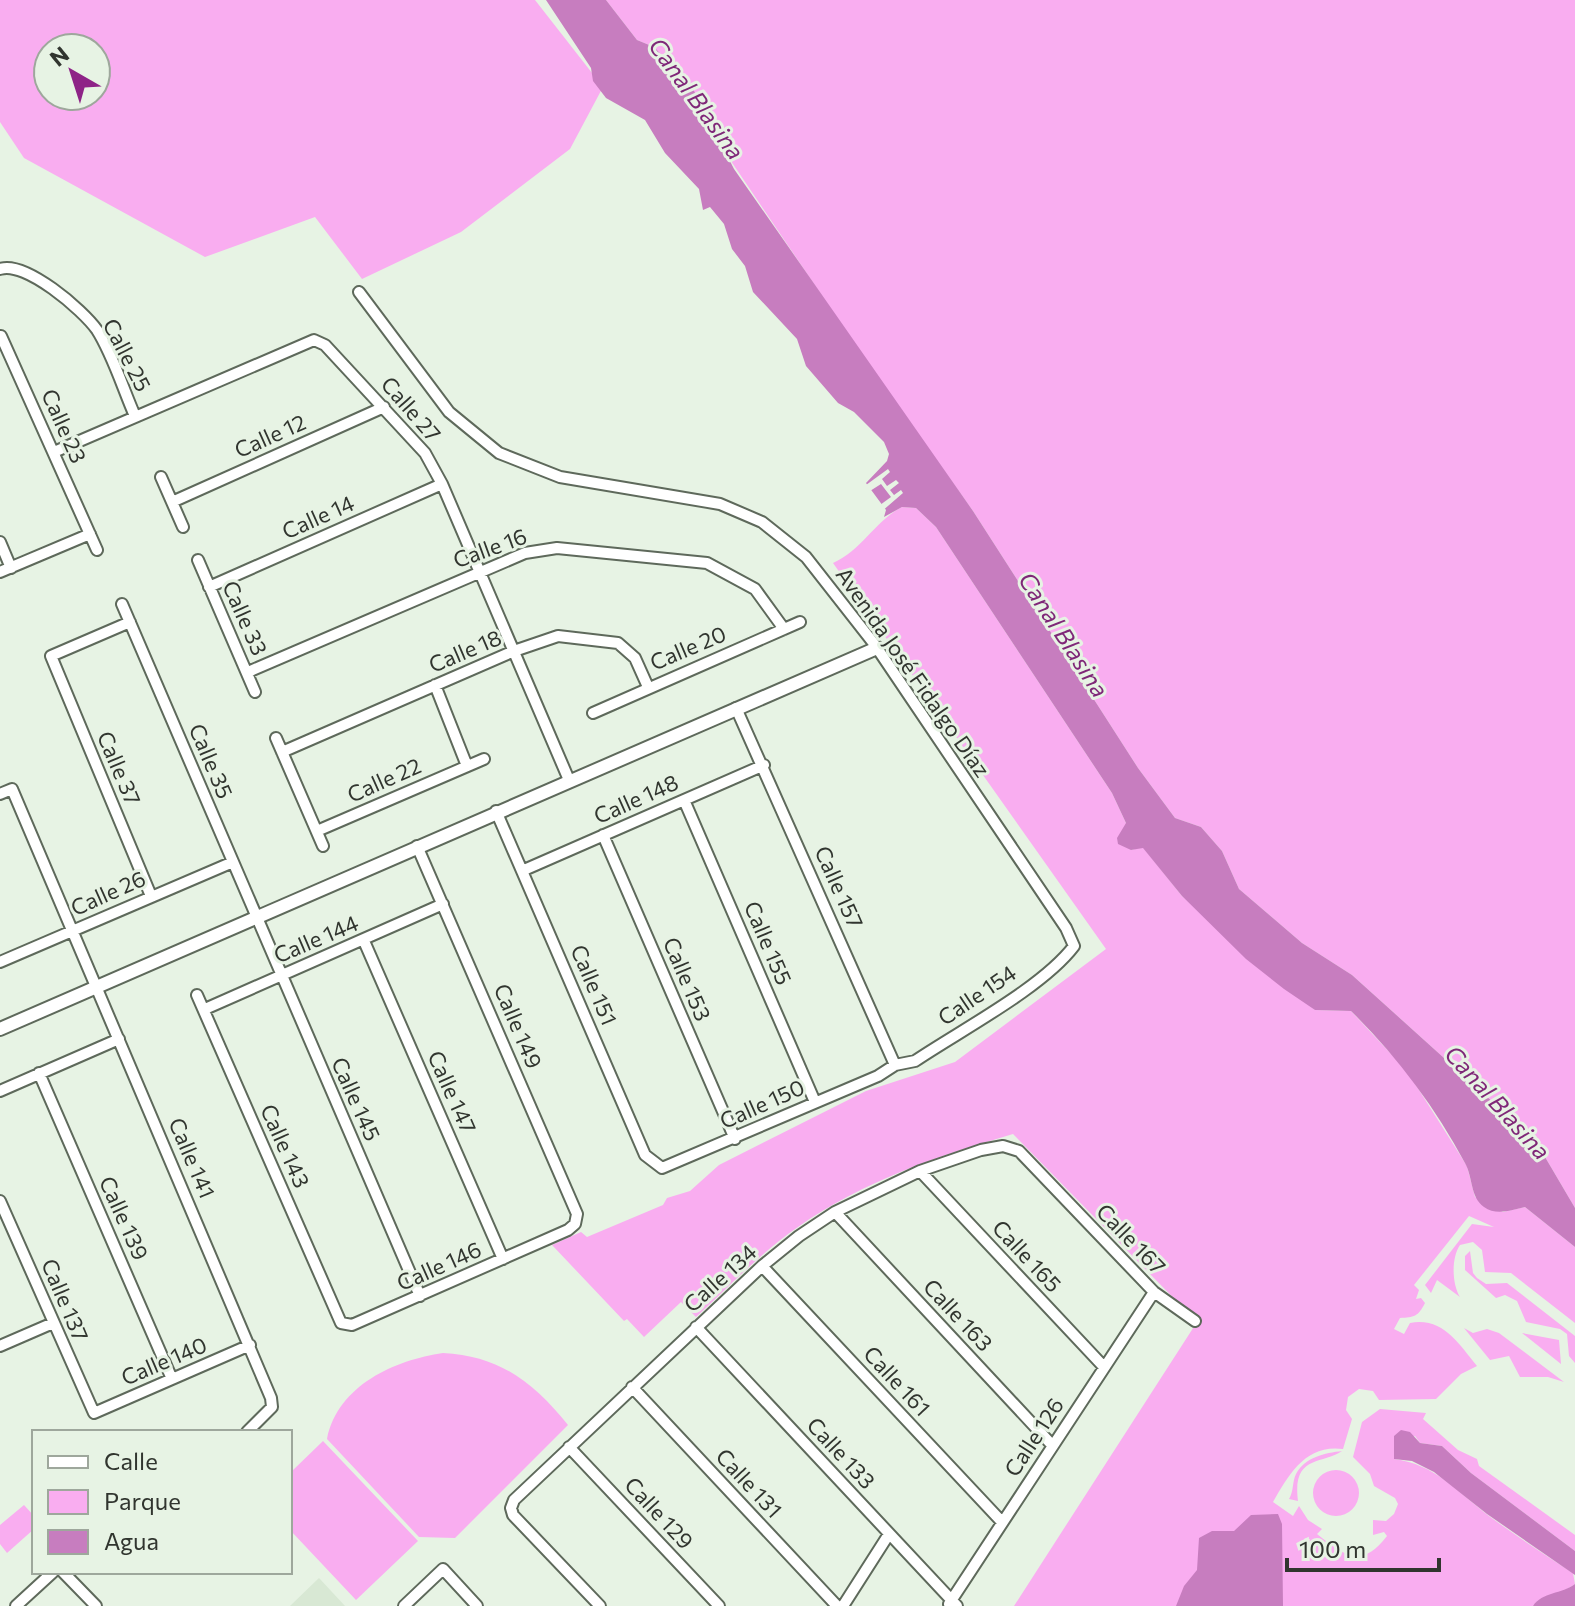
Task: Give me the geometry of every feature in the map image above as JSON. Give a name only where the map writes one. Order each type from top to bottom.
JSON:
[{"type":"street","name":"Calle 25","points":[[0,269],[8,266],[27,272],[62,296],[96,329],[135,416]]},
{"type":"street","name":"Avenida José Fidalgo Díaz","points":[[359,292],[449,412],[499,453],[560,477],[720,504],[762,522],[806,557],[877,648],[1066,928],[1074,946]]},
{"type":"street","name":"Calle 23","points":[[1,336],[97,550]]},
{"type":"street","name":"Calle 27","points":[[54,452],[314,340],[325,345],[425,453],[442,484],[569,780]]},
{"type":"street","name":"Calle 12","points":[[172,502],[384,407]]},
{"type":"street","points":[[161,477],[183,527]]},
{"type":"street","name":"Calle 14","points":[[209,587],[442,484]]},
{"type":"street","points":[[0,572],[90,534]]},
{"type":"street","points":[[0,542],[11,568]]},
{"type":"street","name":"Calle 16","points":[[248,672],[480,571],[525,553],[557,548],[707,563],[755,589],[784,629]]},
{"type":"street","name":"Calle 33","points":[[198,560],[255,692]]},
{"type":"street","name":"Calle 35","points":[[122,604],[255,917]]},
{"type":"street","name":"Calle 37","points":[[130,622],[51,656],[151,896]]},
{"type":"street","name":"Calle 20","points":[[593,713],[800,622]]},
{"type":"street","name":"Calle 18","points":[[282,752],[514,651],[558,636],[618,643],[635,658],[648,687]]},
{"type":"street","points":[[0,1029],[877,648]]},
{"type":"street","points":[[435,685],[467,766]]},
{"type":"street","name":"Calle 157","points":[[736,708],[895,1065]]},
{"type":"street","points":[[276,738],[323,846]]},
{"type":"street","name":"Calle 22","points":[[317,831],[484,759]]},
{"type":"street","name":"Calle 148","points":[[524,870],[764,765]]},
{"type":"street","name":"Calle 141","points":[[0,794],[12,789],[250,1345],[272,1407],[249,1430]]},
{"type":"street","name":"Calle 155","points":[[684,800],[815,1102]]},
{"type":"street","name":"Calle 151","points":[[496,811],[645,1155],[662,1168]]},
{"type":"street","name":"Calle 153","points":[[603,835],[735,1139]]},
{"type":"street","name":"Calle 149","points":[[417,846],[577,1214],[575,1224]]},
{"type":"street","name":"Calle 26","points":[[0,962],[233,862]]},
{"type":"street","name":"Calle 144","points":[[205,1009],[443,904]]},
{"type":"street","name":"Calle 145","points":[[255,917],[420,1296]]},
{"type":"street","name":"Calle 147","points":[[364,941],[503,1259]]},
{"type":"street","name":"Calle 154","points":[[895,1065],[915,1061],[928,1053],[1026,987],[1064,959],[1074,946]]},
{"type":"street","name":"Calle 143","points":[[197,995],[330,1298]]},
{"type":"street","points":[[0,1091],[119,1039]]},
{"type":"street","name":"Calle 150","points":[[662,1168],[878,1076],[895,1065]]},
{"type":"street","name":"Calle 139","points":[[39,1073],[172,1379]]},
{"type":"street","name":"Calle 134","points":[[600,1606],[513,1515],[511,1508],[569,1447],[762,1266],[835,1212],[920,1171],[981,1150],[1003,1146],[1019,1151],[1045,1178]]},
{"type":"street","name":"Calle 165","points":[[920,1171],[1104,1367]]},
{"type":"street","name":"Calle 167","points":[[1045,1178],[1154,1292],[1195,1321]]},
{"type":"street","name":"Calle 137","points":[[0,1201],[94,1413]]},
{"type":"street","name":"Calle 163","points":[[835,1212],[1052,1445]]},
{"type":"street","name":"Calle 146","points":[[330,1298],[341,1323],[352,1325],[575,1224]]},
{"type":"street","name":"Calle 161","points":[[762,1266],[1002,1522]]},
{"type":"street","name":"Calle 126","points":[[952,1604],[1002,1522],[1154,1292]]},
{"type":"street","points":[[0,1346],[53,1323]]},
{"type":"street","name":"Calle 133","points":[[696,1327],[952,1604]]},
{"type":"street","name":"Calle 140","points":[[94,1413],[250,1345]]},
{"type":"street","name":"Calle 131","points":[[632,1387],[840,1606]]},
{"type":"street","name":"Calle 129","points":[[569,1447],[719,1606]]},
{"type":"street","points":[[840,1606],[889,1534]]},
{"type":"street","points":[[404,1606],[443,1569],[477,1606]]},
{"type":"street","points":[[16,1606],[51,1574]]},
{"type":"street","points":[[65,1574],[96,1606]]},
{"type":"shaded area","points":[[319,1578],[345,1606],[290,1606]]},
{"type":"green space","points":[[0,0],[535,0],[603,87],[570,149],[461,232],[362,279],[315,217],[205,257],[24,158],[0,122]]},
{"type":"green space","points":[[606,0],[1575,0],[1575,1208],[1535,1140],[1352,975],[1302,943],[1239,889],[1222,851],[1201,827],[1175,818],[1138,768],[973,511],[868,364],[654,47],[637,40]]},
{"type":"green space","points":[[902,507],[916,508],[936,527],[1112,793],[1126,823],[1131,850],[1143,847],[1182,896],[1315,1010],[1351,1011],[1407,1071],[1467,1166],[1475,1197],[1503,1212],[1525,1207],[1575,1247],[1575,1323],[1511,1273],[1485,1272],[1482,1250],[1473,1242],[1460,1245],[1455,1257],[1454,1278],[1460,1297],[1437,1280],[1431,1293],[1425,1285],[1472,1224],[1494,1227],[1469,1216],[1414,1285],[1419,1290],[1416,1299],[1421,1298],[1425,1303],[1422,1308],[1415,1315],[1400,1318],[1394,1329],[1404,1334],[1410,1323],[1422,1322],[1441,1328],[1477,1366],[1461,1374],[1436,1399],[1379,1400],[1373,1391],[1359,1389],[1348,1397],[1346,1410],[1352,1419],[1343,1449],[1319,1451],[1309,1456],[1292,1472],[1273,1502],[1293,1516],[1299,1506],[1308,1520],[1322,1529],[1317,1534],[1344,1553],[1361,1556],[1369,1553],[1387,1536],[1384,1532],[1373,1535],[1373,1520],[1386,1521],[1394,1514],[1398,1504],[1395,1498],[1374,1486],[1370,1474],[1353,1457],[1362,1422],[1380,1409],[1426,1413],[1423,1419],[1458,1450],[1477,1459],[1479,1466],[1575,1535],[1575,1551],[1471,1473],[1442,1446],[1420,1443],[1415,1436],[1394,1442],[1394,1459],[1434,1473],[1489,1516],[1573,1573],[1575,1584],[1570,1588],[1533,1606],[1014,1606],[1197,1322],[1013,1134],[929,1161],[848,1196],[784,1237],[696,1317],[681,1302],[644,1337],[627,1319],[624,1321],[552,1245],[581,1232],[587,1237],[663,1205],[667,1198],[690,1191],[719,1165],[866,1091],[955,1062],[1106,949],[833,563],[852,551]]},
{"type":"green space","points":[[1470,1251],[1473,1273],[1477,1278],[1486,1284],[1507,1283],[1575,1336],[1575,1363],[1569,1356],[1567,1334],[1560,1329],[1526,1322],[1517,1301],[1505,1295],[1496,1298],[1465,1270],[1465,1256]]},
{"type":"green space","points":[[1464,1328],[1473,1333],[1487,1329],[1499,1333],[1564,1382],[1548,1377],[1520,1377],[1509,1356],[1490,1360]]},
{"type":"green space","points":[[1522,1333],[1559,1340],[1561,1364]]},
{"type":"green space","points":[[443,1353],[482,1359],[514,1374],[542,1396],[568,1425],[455,1538],[419,1537],[327,1439],[333,1420],[343,1404],[371,1378],[406,1362]]},
{"type":"green space","points":[[323,1441],[418,1541],[356,1600],[292,1532],[292,1471]]},
{"type":"green space","points":[[1342,1451],[1304,1469],[1297,1486],[1298,1501],[1289,1499],[1300,1468],[1322,1455]]},
{"type":"green space","points":[[1336,1470],[1352,1477],[1359,1493],[1352,1509],[1336,1516],[1320,1509],[1313,1493],[1320,1477]]},
{"type":"green space","points":[[24,1505],[32,1514],[32,1531],[7,1553],[0,1544],[0,1525]]},
{"type":"water","name":"Canal Blasina","points":[[546,0],[606,0],[637,40],[654,47],[692,87],[734,169],[973,511],[1138,768],[1175,818],[1201,827],[1222,851],[1239,889],[1302,943],[1352,975],[1535,1140],[1575,1208],[1575,1247],[1525,1207],[1499,1212],[1479,1203],[1468,1168],[1428,1102],[1384,1045],[1351,1011],[1315,1010],[1284,989],[1246,959],[1182,896],[1143,848],[1131,850],[1118,844],[1117,838],[1126,823],[1112,793],[936,527],[916,508],[902,507],[884,517],[886,510],[866,483],[887,461],[889,454],[884,442],[854,412],[838,403],[806,366],[797,339],[753,292],[745,266],[732,249],[724,224],[710,207],[703,210],[699,189],[665,153],[645,120],[606,98],[593,81],[591,68]]},
{"type":"water","points":[[1401,1430],[1410,1432],[1420,1443],[1442,1446],[1471,1473],[1575,1551],[1575,1575],[1487,1514],[1434,1472],[1412,1461],[1394,1459],[1394,1436]]},
{"type":"water","points":[[1278,1514],[1282,1524],[1283,1606],[1176,1606],[1184,1586],[1197,1570],[1199,1538],[1212,1531],[1234,1531],[1251,1515]]},
{"type":"water","points":[[1575,1584],[1575,1606],[1533,1606],[1542,1598]]},
{"type":"pier","points":[[888,469],[890,472],[882,479],[887,486],[896,480],[899,483],[890,490],[894,495],[901,490],[903,493],[881,512],[880,505],[891,497],[881,484],[870,491],[866,485]]}]
